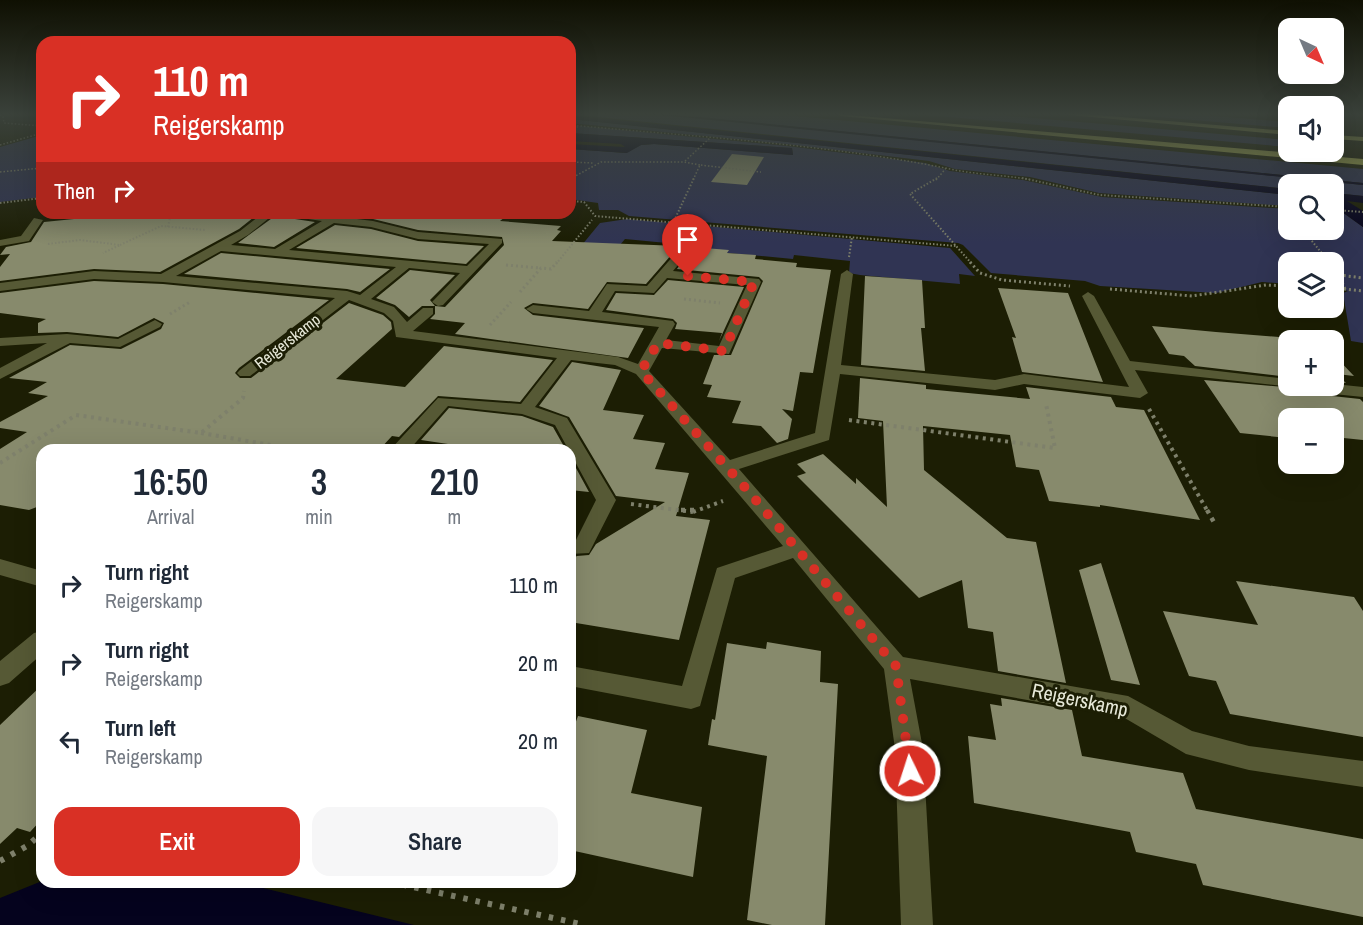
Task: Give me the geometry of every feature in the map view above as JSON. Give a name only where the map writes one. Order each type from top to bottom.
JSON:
[{"type":"highway","points":[[1310,157],[1363,162]]},
{"type":"street","points":[[163,278],[244,233],[262,219]]},
{"type":"street","points":[[278,252],[333,219],[433,236],[498,241],[402,334]]},
{"type":"street","points":[[0,243],[25,239],[38,220]]},
{"type":"street","points":[[219,247],[404,266],[473,266]]},
{"type":"street","points":[[593,315],[611,287],[650,291],[685,249]]},
{"type":"street","points":[[361,301],[404,266]]},
{"type":"street","points":[[727,467],[823,435],[847,273]]},
{"type":"street","points":[[658,343],[724,351],[754,282],[666,274]]},
{"type":"street","name":"Reigerskamp","points":[[0,287],[94,275],[163,278],[347,295],[389,310],[400,320],[402,334]]},
{"type":"street","points":[[1084,291],[1127,365],[1140,393]]},
{"type":"street","name":"Reigerskamp","points":[[245,373],[347,295]]},
{"type":"street","points":[[533,309],[668,324],[641,371]]},
{"type":"street","points":[[0,342],[67,338],[120,343],[154,324]]},
{"type":"street","points":[[402,334],[618,361],[641,371],[749,492],[896,666],[909,749],[917,925]]},
{"type":"street","points":[[0,374],[67,338]]},
{"type":"street","points":[[525,409],[568,354]]},
{"type":"street","points":[[1127,365],[1278,383]]},
{"type":"street","points":[[831,369],[995,386],[1024,379],[1140,393]]},
{"type":"street","points":[[1344,390],[1363,392]]},
{"type":"street","points":[[405,444],[444,401],[525,409],[561,422],[574,444]]},
{"type":"street","points":[[576,448],[606,500],[582,548],[576,548]]},
{"type":"street","points":[[576,677],[691,698],[726,573],[798,549]]},
{"type":"street","points":[[0,567],[36,577]]},
{"type":"street","points":[[0,676],[36,645]]},
{"type":"street","name":"Reigerskamp","points":[[896,666],[1128,707],[1186,742],[1249,758],[1363,774]]},
{"type":"path","points":[[684,162],[690,157]]},
{"type":"path","points":[[887,157],[1029,179],[1100,195],[1278,207]]},
{"type":"path","points":[[576,162],[684,162],[761,172]]},
{"type":"path","points":[[576,175],[594,164]]},
{"type":"path","points":[[674,221],[700,165]]},
{"type":"path","points":[[947,167],[933,183],[910,194],[980,273],[1002,280],[1084,291]]},
{"type":"path","points":[[0,172],[36,169]]},
{"type":"path","points":[[0,177],[7,171]]},
{"type":"path","points":[[0,203],[36,199]]},
{"type":"path","points":[[576,201],[584,202],[595,216],[956,246]]},
{"type":"path","points":[[1344,211],[1363,212]]},
{"type":"path","points":[[38,220],[47,219]]},
{"type":"path","points":[[168,227],[170,219]]},
{"type":"path","points":[[473,266],[551,269],[592,220]]},
{"type":"path","points":[[77,277],[84,262],[161,226],[244,233]]},
{"type":"path","points":[[25,239],[38,245],[80,240],[120,245]]},
{"type":"path","points":[[1311,240],[1321,252]]},
{"type":"path","points":[[473,344],[541,268]]},
{"type":"path","points":[[1344,276],[1363,278]]},
{"type":"path","points":[[1102,289],[1192,296],[1266,285],[1278,286]]},
{"type":"path","points":[[1345,289],[1363,291]]},
{"type":"path","points":[[684,299],[745,306]]},
{"type":"path","name":"Reigerskamp","points":[[201,433],[243,398],[244,390],[258,380],[245,373]]},
{"type":"path","points":[[824,417],[1055,448],[1041,381]]},
{"type":"path","points":[[1140,393],[1215,524]]},
{"type":"path","points":[[0,463],[76,415],[260,444]]},
{"type":"path","points":[[606,500],[693,512],[749,492]]},
{"type":"path","points":[[0,861],[36,838]]},
{"type":"path","points":[[417,888],[585,925]]},
{"type":"shaded area","points":[[0,157],[36,157],[36,198],[0,202]]},
{"type":"shaded area","points":[[576,157],[878,157],[925,163],[950,171],[1023,180],[1102,197],[1278,208],[1278,240],[1344,240],[1344,213],[1363,227],[1363,343],[1351,341],[1344,299],[1344,293],[1348,291],[1344,290],[1344,252],[1278,252],[1278,283],[1262,282],[1216,293],[1100,286],[1085,281],[991,273],[963,245],[958,243],[629,216],[618,210],[599,210],[598,203],[576,200]]},
{"type":"shaded area","points":[[897,157],[931,157],[1278,194],[1278,205],[1099,193],[1030,177],[955,169],[929,161]]},
{"type":"shaded area","points":[[931,157],[979,157],[1278,188],[1278,194]]},
{"type":"shaded area","points":[[983,157],[1087,157],[1278,176],[1278,188]]},
{"type":"shaded area","points":[[1083,157],[1278,175],[1278,177]]},
{"type":"shaded area","points":[[1102,157],[1236,157],[1363,169],[1363,183],[1344,181],[1344,174],[1278,175]]},
{"type":"shaded area","points":[[1344,181],[1363,183],[1363,185],[1344,183]]},
{"type":"shaded area","points":[[1344,183],[1363,185],[1363,196],[1344,194]]},
{"type":"shaded area","points":[[1344,194],[1363,196],[1363,203],[1347,201],[1363,211],[1363,227],[1344,213]]},
{"type":"shaded area","points":[[627,219],[950,248],[975,276],[959,274],[960,284],[860,275],[849,273],[850,261],[794,255],[793,259],[696,250],[698,246],[625,239],[594,276],[563,268],[600,223]]},
{"type":"shaded area","points":[[36,883],[36,888],[263,888],[414,925],[0,925],[0,898]]},
{"type":"building","points":[[730,157],[764,157],[747,185],[711,182]]},
{"type":"building","points":[[74,219],[252,219],[239,229],[160,272],[94,269],[0,281],[0,267],[10,254],[0,255],[6,247],[31,242],[44,222]]},
{"type":"building","points":[[271,219],[315,222],[274,247],[238,243]]},
{"type":"building","points":[[373,219],[502,219],[500,221],[561,226],[557,230],[561,231],[552,241],[679,246],[646,284],[607,282],[588,309],[533,303],[524,308],[533,315],[644,328],[628,358],[455,334],[465,323],[430,319],[435,314],[435,306],[445,307],[504,245],[502,237],[418,230]]},
{"type":"building","points":[[335,225],[371,229],[418,241],[484,246],[466,264],[296,248]]},
{"type":"building","points":[[692,247],[729,250],[727,253],[756,255],[755,259],[797,263],[796,267],[831,270],[813,373],[800,372],[793,411],[782,409],[792,419],[788,439],[777,443],[761,426],[732,423],[741,401],[707,397],[712,385],[703,384],[714,355],[731,355],[763,281],[759,277],[677,269]]},
{"type":"building","points":[[221,253],[390,269],[360,292],[184,274]]},
{"type":"building","points":[[410,270],[455,275],[430,300],[435,306],[422,306],[409,317],[395,305],[376,298]]},
{"type":"building","points":[[865,276],[922,280],[925,328],[921,328],[925,371],[861,365]]},
{"type":"building","points":[[668,280],[744,287],[719,341],[722,333],[675,329],[677,323],[673,319],[606,310],[616,293],[654,295]]},
{"type":"building","points":[[94,281],[163,284],[329,300],[239,368],[235,373],[240,378],[251,378],[349,303],[383,315],[391,322],[392,329],[336,379],[405,387],[444,346],[553,360],[520,402],[438,396],[399,437],[392,436],[385,444],[36,444],[36,507],[29,510],[0,505],[0,449],[27,432],[0,428],[0,422],[48,396],[28,393],[47,382],[9,378],[70,345],[121,349],[161,329],[164,323],[154,318],[118,337],[67,332],[38,333],[38,323],[46,319],[0,313],[0,293]]},
{"type":"building","points":[[998,288],[1068,293],[1103,382],[1022,372],[1012,337],[1016,338]]},
{"type":"building","points":[[1152,326],[1278,337],[1278,376],[1195,366],[1184,356],[1169,354]]},
{"type":"building","points":[[572,362],[621,370],[603,410],[644,415],[633,439],[665,443],[655,469],[689,473],[676,516],[710,520],[679,640],[576,623],[576,557],[589,555],[596,544],[665,502],[616,496],[569,417],[539,406]]},
{"type":"building","points":[[1344,366],[1354,376],[1344,375]]},
{"type":"building","points":[[860,378],[926,385],[926,389],[1030,399],[1026,387],[1111,397],[1116,407],[1144,410],[1200,520],[1100,505],[1100,507],[1049,501],[1039,470],[1016,467],[1010,435],[923,426],[924,470],[1007,538],[1036,542],[1066,683],[998,671],[993,632],[968,628],[962,580],[919,598],[797,476],[806,473],[797,464],[823,454],[856,484],[856,478],[887,507],[883,421],[858,418]]},
{"type":"building","points":[[1204,380],[1278,387],[1278,396],[1332,396],[1360,399],[1363,402],[1363,440],[1344,438],[1344,408],[1278,408],[1278,437],[1240,433]]},
{"type":"building","points":[[449,408],[522,416],[553,427],[563,444],[448,444],[421,440]]},
{"type":"building","points":[[576,468],[589,492],[576,491]]},
{"type":"building","points":[[1101,563],[1140,685],[1111,680],[1079,570]]},
{"type":"building","points":[[1236,581],[1354,597],[1363,611],[1363,737],[1230,714],[1216,681],[1189,676],[1163,611],[1258,625]]},
{"type":"building","points":[[767,642],[821,651],[820,682],[838,684],[825,925],[772,925],[747,920],[767,756],[708,745],[712,719],[715,720],[727,643],[766,649]]},
{"type":"building","points":[[36,691],[36,826],[30,832],[17,828],[0,844],[0,725]]},
{"type":"building","points":[[1001,698],[1072,710],[1082,756],[1183,773],[1196,809],[1363,839],[1363,917],[1203,885],[1196,864],[1136,852],[1130,832],[974,803],[968,736],[996,740],[990,704],[1002,706]]},
{"type":"building","points":[[578,716],[647,730],[631,793],[702,807],[693,877],[576,851],[576,722]]},
{"type":"route","points":[[688,276],[754,282],[724,351],[658,343],[641,371],[749,492],[896,666],[909,749],[910,771]]}]
